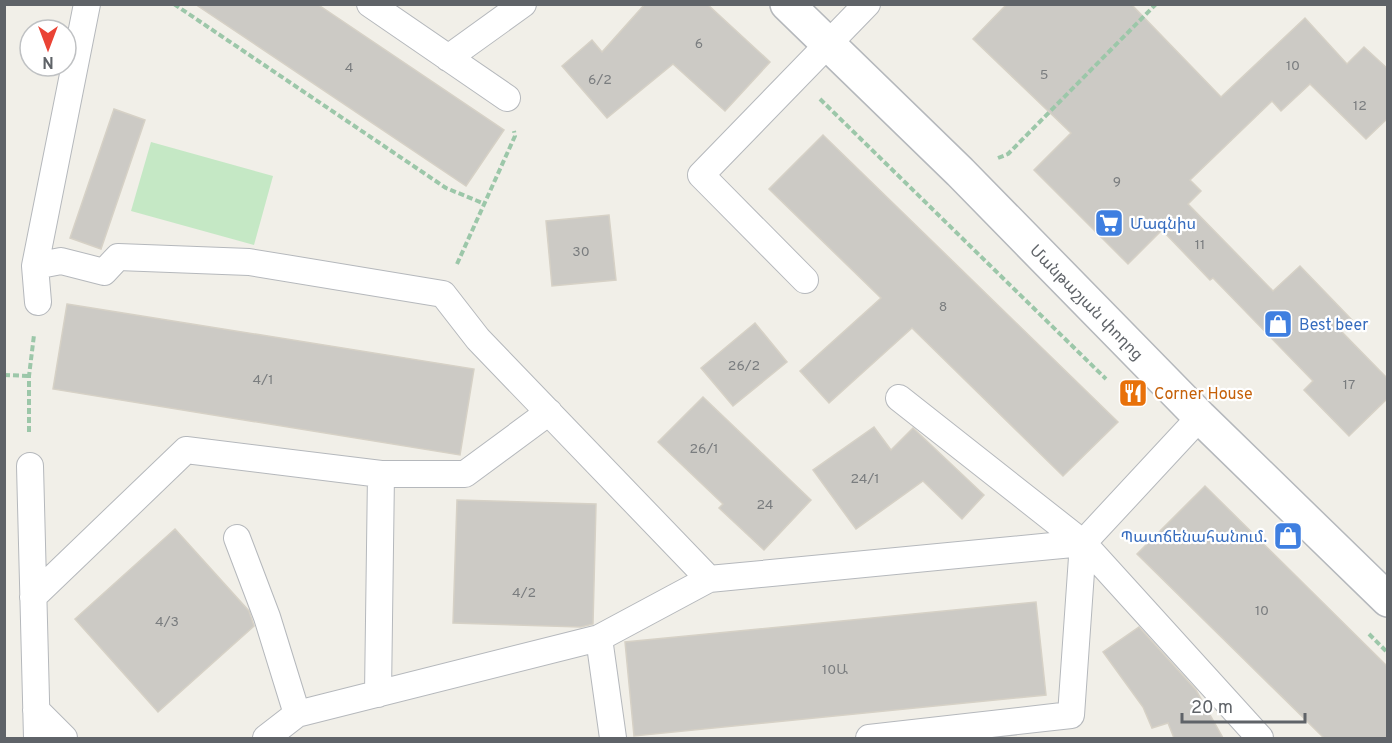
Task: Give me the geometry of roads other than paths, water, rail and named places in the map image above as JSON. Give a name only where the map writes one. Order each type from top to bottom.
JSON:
[{"type":"street","name":"Մանթաշյան փողոց","points":[[787,4],[826,45],[960,172],[1200,417],[1388,600]]},
{"type":"lane","points":[[38,302],[35,266],[87,4]]},
{"type":"lane","points":[[370,4],[507,98]]},
{"type":"lane","points":[[806,280],[701,175],[867,4]]},
{"type":"lane","points":[[448,58],[512,8]]},
{"type":"lane","points":[[35,266],[61,261],[104,272],[118,257],[249,261],[443,294],[478,339],[709,579]]},
{"type":"lane","points":[[899,398],[1083,543],[1260,738]]},
{"type":"lane","points":[[33,597],[186,450],[381,474],[465,474],[549,412]]},
{"type":"lane","points":[[869,738],[1071,715],[1083,543],[1200,417]]},
{"type":"lane","points":[[30,465],[37,738]]},
{"type":"lane","points":[[378,694],[381,474]]},
{"type":"lane","points":[[237,538],[267,617],[297,714]]},
{"type":"lane","points":[[266,738],[297,714],[599,638],[709,579],[1083,543]]},
{"type":"lane","points":[[599,638],[613,738]]},
{"type":"lane","points":[[36,710],[64,738]]},
{"type":"place","name":"Մագնիս","points":[[1109,223]]},
{"type":"place","name":"Best beer","points":[[1278,324]]},
{"type":"place","name":"Corner House","points":[[1133,393]]},
{"type":"place","name":"Պատճենահանում.","points":[[1288,536]]}]
